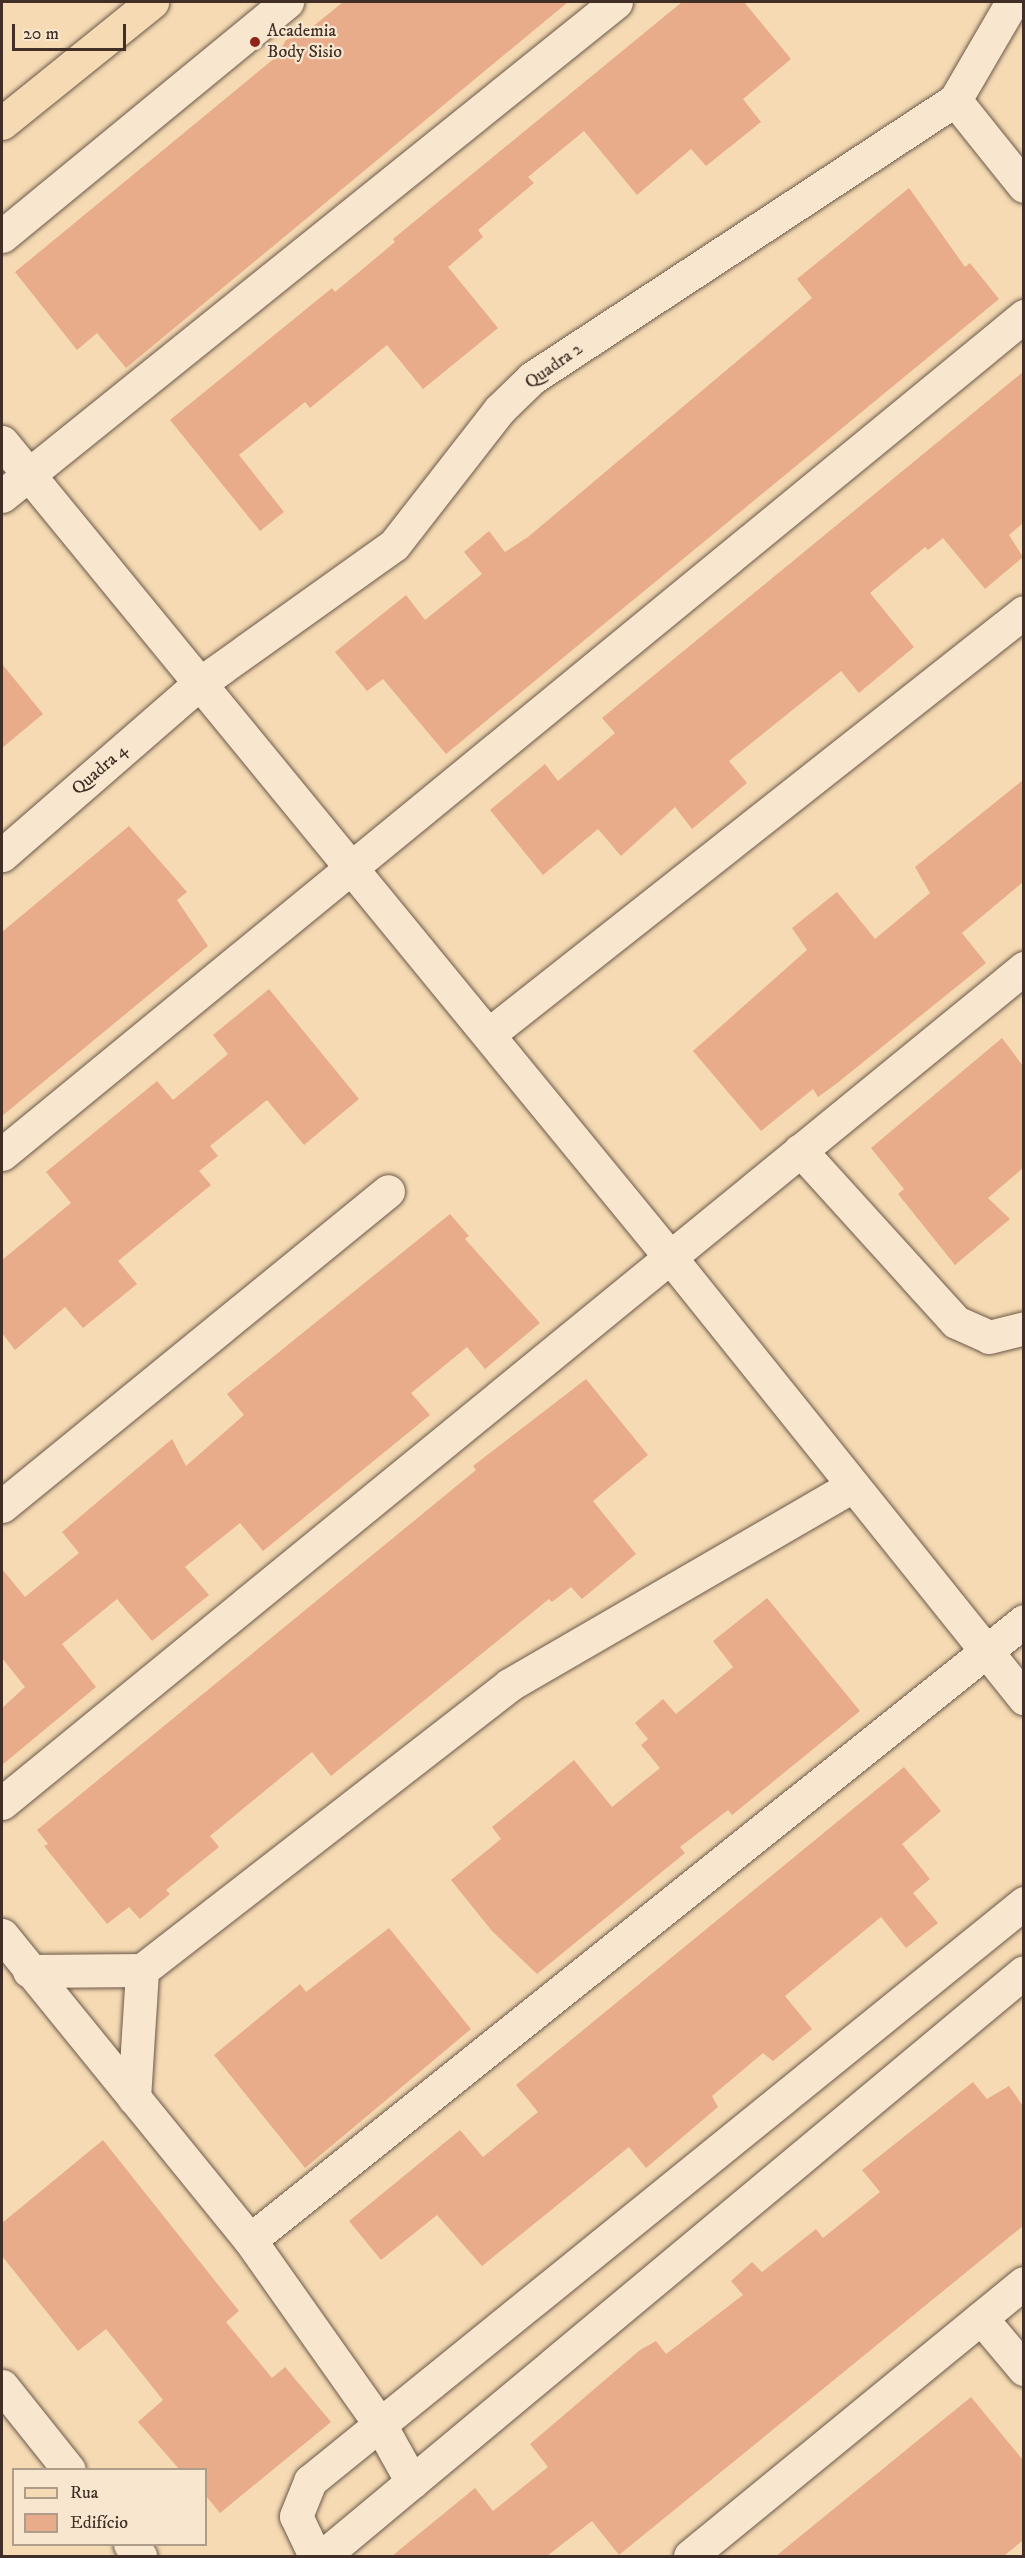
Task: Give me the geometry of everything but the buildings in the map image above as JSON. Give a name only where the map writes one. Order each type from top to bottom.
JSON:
[{"type":"main road","points":[[2,123],[152,2]]},
{"type":"street","points":[[2,236],[287,2]]},
{"type":"street","points":[[2,496],[616,2]]},
{"type":"street","points":[[1012,2],[955,100],[1023,186]]},
{"type":"street","name":"Quadra 2","points":[[199,684],[394,545],[499,410],[532,378],[955,100]]},
{"type":"street","points":[[2,1154],[1023,316]]},
{"type":"street","points":[[2,442],[489,1034],[1023,1698]]},
{"type":"street","points":[[489,1034],[1023,612]]},
{"type":"street","name":"Quadra 4","points":[[2,855],[199,684]]},
{"type":"street","points":[[2,1803],[1023,968]]},
{"type":"street","points":[[800,1150],[957,1322],[989,1337],[1023,1328]]},
{"type":"street","points":[[2,1506],[388,1191]]},
{"type":"street","points":[[29,1971],[142,1970],[509,1685],[852,1486]]},
{"type":"street","points":[[250,2240],[1023,1621]]},
{"type":"street","points":[[315,2556],[296,2516],[310,2481],[1023,1903]]},
{"type":"street","points":[[2,1935],[250,2240],[379,2423],[412,2482]]},
{"type":"street","points":[[134,2098],[142,1970]]},
{"type":"street","points":[[323,2556],[1023,1972]]},
{"type":"street","points":[[690,2556],[1023,2283]]},
{"type":"street","points":[[981,2318],[1023,2369]]},
{"type":"street","points":[[2,2386],[68,2468]]},
{"type":"place","name":"Academia Body Sisio","points":[[255,42]]}]
